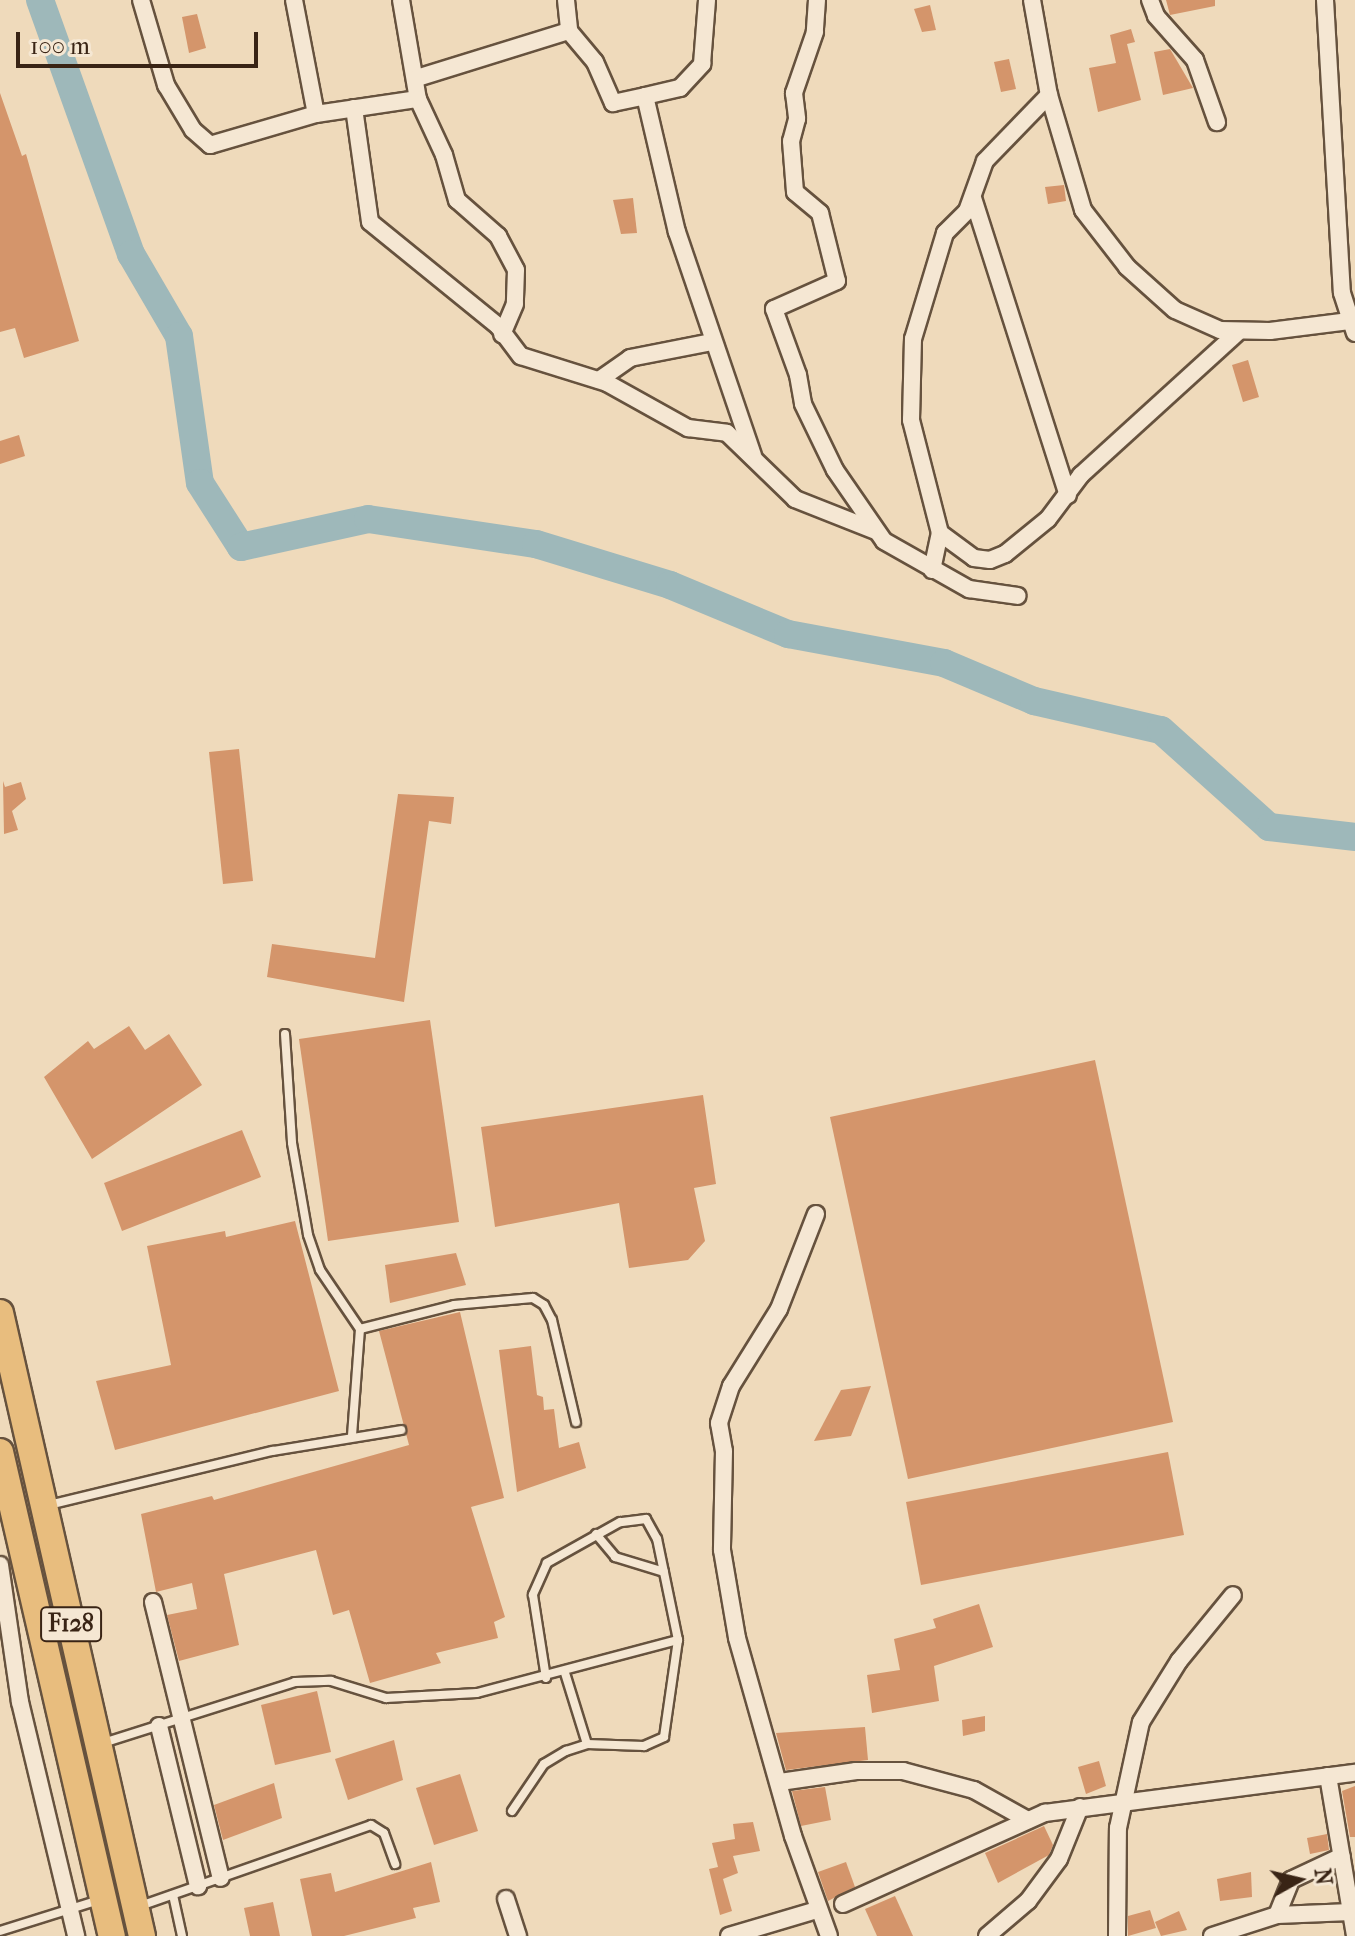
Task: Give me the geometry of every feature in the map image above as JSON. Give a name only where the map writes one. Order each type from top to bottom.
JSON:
[{"type":"main road","name":"F128","points":[[0,1313],[142,1936]]},
{"type":"main road","name":"F128","points":[[0,1452],[112,1936]]},
{"type":"main road","points":[[73,1773],[100,1757]]},
{"type":"street","points":[[141,0],[166,85],[207,144],[316,114],[418,99]]},
{"type":"street","points":[[294,0],[316,114]]},
{"type":"street","points":[[401,0],[417,78],[418,99],[438,141],[457,200],[498,236],[516,270],[515,304],[502,334]]},
{"type":"street","points":[[566,0],[569,31],[595,62],[613,103],[680,88],[702,64],[707,0]]},
{"type":"street","points":[[817,0],[815,32],[794,93],[797,119],[791,141],[795,192],[820,213],[837,281],[774,309],[803,404],[835,470],[876,531]]},
{"type":"street","points":[[1032,0],[1049,95],[1083,210],[1097,236],[1175,310],[1237,333],[1352,327],[1342,293],[1325,0]]},
{"type":"street","points":[[1150,0],[1156,16],[1195,60],[1217,122]]},
{"type":"street","points":[[417,78],[569,31]]},
{"type":"street","points":[[936,573],[940,533],[919,468],[911,420],[910,366],[935,259],[945,233],[973,198],[985,161],[996,145],[1049,95]]},
{"type":"street","points":[[645,96],[677,232],[753,455]]},
{"type":"street","points":[[354,108],[370,222],[502,334],[521,356],[599,380],[688,428],[727,433],[753,455],[773,483],[795,499],[876,531],[936,573],[969,589],[1018,596]]},
{"type":"street","points":[[973,198],[1068,495]]},
{"type":"street","points":[[936,573],[974,558],[990,560],[1005,554],[1068,495],[1081,475],[1237,333]]},
{"type":"street","points":[[599,380],[630,358],[712,342]]},
{"type":"street","points":[[940,533],[974,558]]},
{"type":"street","points":[[816,1214],[779,1309],[719,1414],[728,1589],[746,1675],[817,1910],[829,1936]]},
{"type":"street","points":[[0,1565],[8,1663],[76,1936]]},
{"type":"street","points":[[1117,1936],[1120,1807],[1141,1722],[1152,1701],[1233,1595]]},
{"type":"street","points":[[153,1602],[179,1720],[221,1878]]},
{"type":"street","points":[[159,1726],[198,1886]]},
{"type":"street","points":[[780,1782],[856,1771],[903,1771],[974,1790],[1028,1820]]},
{"type":"street","points":[[843,1904],[1028,1820],[1080,1807],[1120,1807],[1355,1773]]},
{"type":"street","points":[[1328,1776],[1355,1936]]},
{"type":"street","points":[[987,1936],[1028,1901],[1059,1859],[1080,1807]]},
{"type":"street","points":[[1277,1915],[1291,1880],[1342,1856]]},
{"type":"street","points":[[506,1899],[518,1936]]},
{"type":"street","points":[[729,1936],[817,1910]]},
{"type":"street","points":[[1212,1936],[1277,1915],[1351,1912]]},
{"type":"lane","points":[[285,1034],[292,1143],[308,1235],[320,1270],[360,1329],[352,1435]]},
{"type":"lane","points":[[360,1329],[454,1305],[533,1298],[544,1305],[552,1320],[576,1422]]},
{"type":"lane","points":[[45,1506],[352,1435],[401,1430]]},
{"type":"lane","points":[[512,1811],[544,1764],[587,1744],[644,1746],[664,1737],[678,1640],[657,1539],[646,1519],[633,1518],[596,1534],[547,1563],[538,1578],[533,1621],[546,1678]]},
{"type":"lane","points":[[596,1534],[615,1557],[664,1572]]},
{"type":"lane","points":[[100,1757],[159,1726],[295,1682],[331,1681],[386,1698],[477,1693],[565,1673],[678,1640]]},
{"type":"lane","points":[[565,1673],[587,1744]]},
{"type":"lane","points":[[136,1908],[371,1825],[384,1833],[395,1864]]},
{"type":"lane","points":[[173,1895],[182,1936]]},
{"type":"lane","points":[[0,1931],[71,1911],[103,1898]]},
{"type":"building","points":[[1166,0],[1215,0],[1215,6],[1170,15]]},
{"type":"building","points":[[930,5],[936,30],[922,32],[914,9]]},
{"type":"building","points":[[197,14],[206,48],[189,53],[182,17]]},
{"type":"building","points":[[1131,29],[1135,42],[1127,44],[1141,100],[1098,112],[1089,68],[1116,63],[1110,35]]},
{"type":"building","points":[[1170,49],[1193,88],[1163,95],[1154,52]]},
{"type":"building","points":[[1009,59],[1016,89],[1001,92],[994,62]]},
{"type":"building","points":[[0,93],[22,156],[26,154],[79,341],[24,358],[15,328],[0,332]]},
{"type":"building","points":[[1064,185],[1066,201],[1048,204],[1045,187]]},
{"type":"building","points":[[633,198],[637,233],[621,234],[613,200]]},
{"type":"building","points":[[1248,360],[1259,397],[1243,402],[1232,365]]},
{"type":"building","points":[[19,435],[25,456],[0,464],[0,441]]},
{"type":"building","points":[[239,749],[253,881],[223,884],[209,752]]},
{"type":"building","points":[[3,781],[5,787],[21,782],[26,799],[12,811],[18,830],[4,834]]},
{"type":"building","points":[[398,794],[454,797],[451,824],[429,821],[404,1002],[267,977],[272,944],[375,958]]},
{"type":"building","points":[[430,1020],[459,1222],[328,1241],[299,1039]]},
{"type":"building","points":[[129,1026],[145,1050],[169,1034],[202,1085],[92,1159],[44,1077],[88,1041],[94,1049]]},
{"type":"building","points":[[1095,1060],[1173,1422],[908,1479],[830,1117]]},
{"type":"building","points":[[703,1095],[716,1184],[694,1188],[705,1241],[688,1260],[629,1268],[619,1203],[495,1227],[481,1127]]},
{"type":"building","points":[[242,1130],[261,1177],[122,1231],[104,1183]]},
{"type":"building","points":[[295,1221],[339,1391],[115,1450],[96,1381],[171,1365],[147,1246],[225,1231],[226,1237]]},
{"type":"building","points":[[456,1253],[466,1285],[390,1303],[385,1265]]},
{"type":"building","points":[[460,1312],[504,1498],[471,1507],[505,1617],[494,1622],[498,1638],[436,1653],[441,1663],[370,1683],[349,1610],[333,1615],[316,1550],[224,1574],[239,1645],[179,1661],[167,1615],[197,1609],[192,1583],[156,1592],[141,1514],[212,1496],[214,1500],[409,1445],[379,1331]]},
{"type":"building","points":[[531,1346],[537,1395],[543,1397],[544,1410],[554,1409],[559,1448],[579,1442],[586,1468],[517,1492],[499,1350]]},
{"type":"building","points":[[871,1386],[851,1436],[814,1441],[841,1390]]},
{"type":"building","points":[[1168,1452],[1184,1535],[921,1585],[906,1502]]},
{"type":"building","points":[[979,1604],[993,1647],[934,1666],[939,1701],[872,1713],[867,1675],[900,1670],[894,1639],[936,1628],[933,1619]]},
{"type":"building","points":[[317,1691],[331,1752],[275,1765],[261,1705]]},
{"type":"building","points":[[985,1716],[985,1731],[963,1736],[962,1720]]},
{"type":"building","points":[[865,1727],[868,1760],[786,1770],[776,1733]]},
{"type":"building","points":[[394,1740],[403,1780],[348,1800],[335,1759]]},
{"type":"building","points":[[1099,1761],[1106,1786],[1086,1794],[1078,1767]]},
{"type":"building","points":[[460,1774],[478,1831],[434,1845],[416,1788]]},
{"type":"building","points":[[274,1783],[282,1818],[223,1840],[214,1805]]},
{"type":"building","points":[[1355,1786],[1355,1837],[1350,1837],[1342,1791]]},
{"type":"building","points":[[825,1787],[831,1820],[801,1826],[792,1791]]},
{"type":"building","points":[[753,1822],[760,1851],[733,1856],[738,1873],[723,1879],[732,1911],[720,1915],[709,1869],[718,1867],[712,1843],[735,1839],[733,1824]]},
{"type":"building","points":[[1044,1826],[1053,1845],[1049,1855],[998,1883],[985,1853]]},
{"type":"building","points":[[1327,1834],[1329,1850],[1310,1854],[1307,1838]]},
{"type":"building","points":[[431,1862],[440,1902],[413,1908],[416,1918],[344,1936],[312,1936],[300,1879],[331,1873],[335,1892]]},
{"type":"building","points":[[846,1862],[855,1887],[828,1901],[818,1872]]},
{"type":"building","points":[[1251,1872],[1252,1897],[1220,1901],[1217,1879]]},
{"type":"building","points":[[895,1896],[913,1936],[877,1936],[865,1909]]},
{"type":"building","points":[[273,1902],[280,1936],[250,1936],[244,1908]]},
{"type":"building","points":[[1150,1910],[1156,1928],[1128,1936],[1128,1916]]},
{"type":"building","points":[[1179,1911],[1187,1930],[1161,1936],[1155,1922]]},
{"type":"waterway","points":[[40,0],[131,254],[179,336],[200,483],[241,547],[368,519],[536,544],[670,585],[788,634],[944,663],[1034,701],[1161,730],[1269,827],[1355,837]]}]
